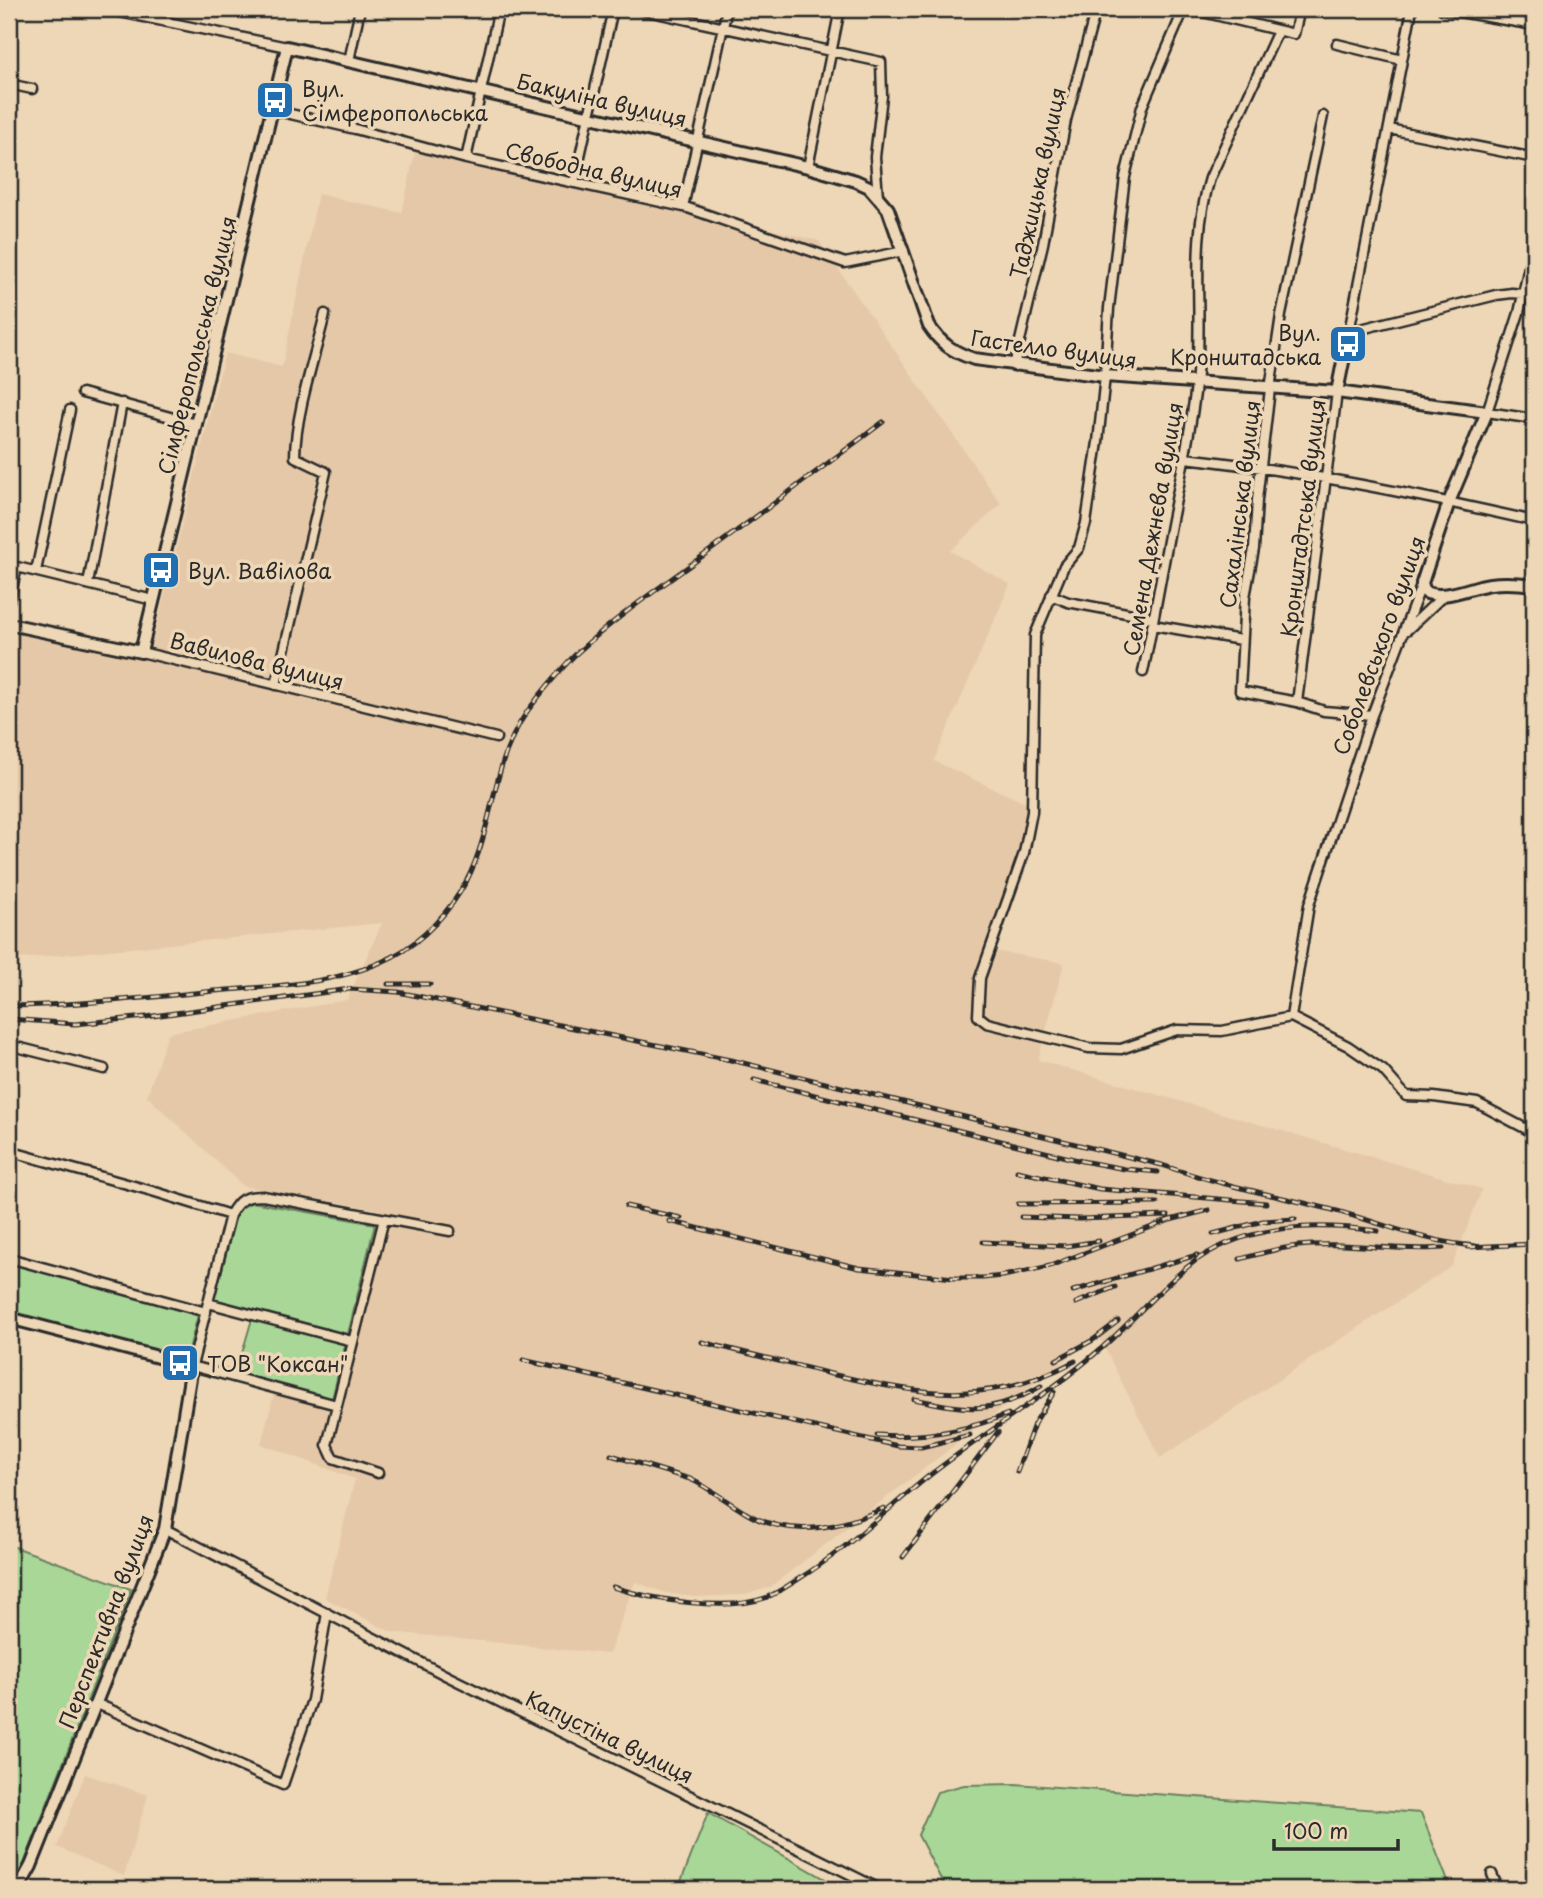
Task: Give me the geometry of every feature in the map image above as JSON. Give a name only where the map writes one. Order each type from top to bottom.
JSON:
[{"type":"street","name":"Бакуліна вулиця","points":[[105,9],[287,47],[808,167],[856,181],[869,187],[878,197]]},
{"type":"street","points":[[349,61],[360,9]]},
{"type":"street","points":[[466,159],[499,9]]},
{"type":"street","points":[[574,183],[613,9]]},
{"type":"street","points":[[638,9],[881,62],[882,96],[875,157],[878,197]]},
{"type":"street","points":[[683,207],[727,9]]},
{"type":"street","points":[[808,167],[840,9]]},
{"type":"street","name":"Таджицька вулиця","points":[[1014,366],[1043,244],[1063,131],[1096,9]]},
{"type":"street","points":[[1184,9],[1142,107],[1125,177],[1109,308],[1105,376],[1086,523],[1079,548],[1064,566],[1035,635],[1032,812],[1024,853],[980,978],[978,1016],[987,1023],[1088,1048],[1121,1049],[1177,1030],[1222,1031],[1291,1017],[1366,1058],[1383,1070],[1406,1096],[1477,1103],[1534,1133]]},
{"type":"street","points":[[1190,9],[1294,34],[1300,9]]},
{"type":"street","name":"Кронштадтська вулиця","points":[[1297,702],[1337,392],[1412,9]]},
{"type":"street","points":[[1443,9],[1534,25]]},
{"type":"street","name":"Семена Дежнєва вулиця","points":[[1143,671],[1185,458],[1196,384],[1199,337],[1197,248],[1203,201],[1210,178],[1278,31]]},
{"type":"street","points":[[1337,44],[1402,60]]},
{"type":"street","name":"Сімферопольська вулиця","points":[[141,652],[287,47]]},
{"type":"street","points":[[9,84],[32,89]]},
{"type":"street","name":"Свободна вулиця","points":[[273,110],[466,159],[683,207],[845,263],[904,251]]},
{"type":"street","name":"Сахалінська вулиця","points":[[1297,702],[1240,691],[1241,639],[1281,315],[1323,116]]},
{"type":"street","points":[[1389,129],[1534,158]]},
{"type":"street","name":"Гастелло вулиця","points":[[878,197],[888,209],[929,326],[939,342],[954,352],[974,359],[1105,376],[1337,392],[1534,419]]},
{"type":"street","name":"Соболевського вулиця","points":[[1291,1017],[1309,905],[1449,502],[1487,412],[1530,294],[1534,243]]},
{"type":"street","points":[[1349,332],[1496,295],[1530,294]]},
{"type":"street","points":[[276,685],[326,472],[295,457],[306,393],[325,314]]},
{"type":"street","points":[[82,393],[197,424]]},
{"type":"street","points":[[88,584],[122,404]]},
{"type":"street","points":[[36,571],[70,410]]},
{"type":"street","points":[[1185,458],[1262,467],[1449,502],[1534,522]]},
{"type":"street","points":[[9,601],[13,565],[153,600]]},
{"type":"street","points":[[1406,631],[1443,596],[1488,584],[1511,582],[1534,585]]},
{"type":"street","points":[[1422,583],[1425,592],[1443,596]]},
{"type":"street","points":[[1051,595],[1068,602],[1241,639]]},
{"type":"street","name":"Вавилова вулиця","points":[[9,624],[141,652],[496,738]]},
{"type":"street","points":[[1297,702],[1324,711],[1373,715]]},
{"type":"street","points":[[9,1045],[104,1069]]},
{"type":"street","points":[[9,1151],[230,1215],[238,1202],[250,1196],[263,1196],[450,1231]]},
{"type":"street","name":"Перспективна вулиця","points":[[20,1886],[32,1866],[165,1529],[192,1366],[230,1215]]},
{"type":"street","points":[[378,1473],[333,1458],[327,1445],[384,1219]]},
{"type":"street","points":[[9,1258],[352,1341]]},
{"type":"street","points":[[9,1318],[337,1405]]},
{"type":"street","name":"Капустіна вулиця","points":[[165,1529],[447,1675],[880,1889]]},
{"type":"street","points":[[95,1703],[283,1785],[312,1700],[327,1613]]},
{"type":"street","points":[[1492,1874],[1498,1889]]},
{"type":"street","points":[[9,1884],[20,1886]]},
{"type":"shaded area","points":[[416,147],[819,241],[1001,504],[950,551],[1010,584],[934,761],[1029,805],[1032,812],[989,950],[1064,963],[1038,1060],[1482,1189],[1452,1266],[1160,1458],[1098,1335],[770,1587],[745,1595],[693,1597],[666,1593],[635,1582],[609,1654],[391,1632],[325,1598],[355,1479],[261,1444],[277,1383],[332,1399],[380,1210],[243,1186],[147,1096],[168,1033],[347,1000],[382,923],[9,960],[9,632],[148,661],[225,353],[282,367],[318,194],[402,213]]},
{"type":"shaded area","points":[[85,1774],[148,1795],[124,1876],[57,1847]]},
{"type":"green space","points":[[252,1202],[375,1224],[332,1399],[236,1374],[254,1312],[214,1300],[236,1216],[239,1209]]},
{"type":"green space","points":[[9,1263],[198,1315],[186,1361],[9,1313]]},
{"type":"green space","points":[[9,1545],[131,1589],[14,1889],[9,1889]]},
{"type":"green space","points":[[1015,1784],[1421,1813],[1451,1889],[946,1889],[918,1835],[937,1792],[964,1785]]},
{"type":"green space","points":[[708,1813],[843,1889],[678,1889]]},
{"type":"railway","points":[[9,1006],[112,1001],[305,983],[371,966],[392,957],[415,942],[435,924],[467,880],[477,858],[510,743],[521,721],[566,664],[623,614],[883,422]]},
{"type":"railway","points":[[388,984],[430,984]]},
{"type":"railway","points":[[9,1019],[75,1024],[350,989],[398,992],[735,1061],[1162,1165],[1224,1184],[1348,1214],[1419,1236],[1476,1246]]},
{"type":"railway","points":[[754,1080],[1082,1161],[1158,1172]]},
{"type":"railway","points":[[1017,1171],[1100,1189],[1266,1203]]},
{"type":"railway","points":[[1018,1204],[1157,1203]]},
{"type":"railway","points":[[626,1206],[681,1218]]},
{"type":"railway","points":[[669,1221],[859,1268],[954,1278],[983,1278],[1050,1266],[1170,1220],[1209,1210]]},
{"type":"railway","points":[[1021,1217],[1079,1219],[1168,1216]]},
{"type":"railway","points":[[1213,1234],[1263,1221],[1295,1219]]},
{"type":"railway","points":[[613,1587],[689,1603],[730,1604],[769,1596],[832,1556],[930,1475],[1077,1368],[1174,1278],[1207,1253],[1230,1242],[1278,1230],[1328,1227],[1378,1231]]},
{"type":"railway","points":[[983,1242],[1066,1246],[1099,1241]]},
{"type":"railway","points":[[1468,1247],[1534,1244]]},
{"type":"railway","points":[[1240,1259],[1283,1248],[1316,1245],[1443,1248]]},
{"type":"railway","points":[[1073,1291],[1197,1255]]},
{"type":"railway","points":[[1076,1303],[1115,1287]]},
{"type":"railway","points":[[1056,1360],[1093,1340],[1118,1321]]},
{"type":"railway","points":[[702,1342],[864,1381],[955,1393],[1014,1385],[1044,1376],[1075,1361]]},
{"type":"railway","points":[[523,1360],[898,1446],[921,1447],[970,1435]]},
{"type":"railway","points":[[914,1399],[949,1406],[979,1408],[1008,1402],[1041,1386]]},
{"type":"railway","points":[[1017,1472],[1034,1424],[1054,1392]]},
{"type":"railway","points":[[877,1435],[944,1432],[1008,1414]]},
{"type":"railway","points":[[903,1557],[998,1432]]},
{"type":"railway","points":[[611,1455],[690,1479],[746,1513],[780,1526],[815,1528],[833,1525],[884,1508]]},
{"type":"place","name":"Вул. Сімферопольська","points":[[275,100]]},
{"type":"place","name":"Вул. Кронштадська","points":[[1348,344]]},
{"type":"place","name":"Вул. Вавілова","points":[[161,570]]},
{"type":"place","name":"ТОВ \"Коксан\"","points":[[180,1363]]}]
